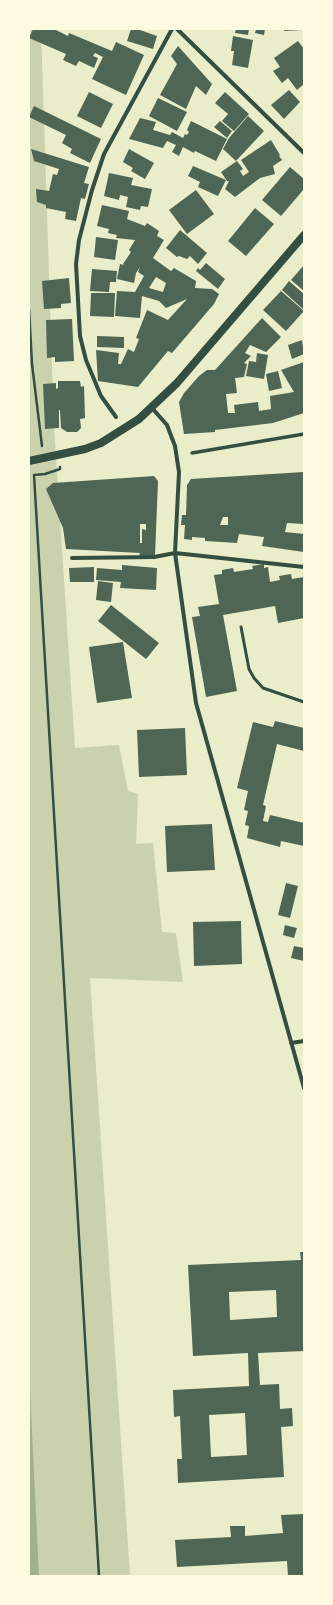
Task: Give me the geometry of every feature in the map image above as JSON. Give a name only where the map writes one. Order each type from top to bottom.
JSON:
[{"type":"main road","points":[[31,461],[85,449],[102,443],[139,419],[152,408],[181,378],[304,234]]},
{"type":"street","points":[[116,417],[101,396],[86,360],[80,336],[76,264],[92,190],[104,154],[172,29]]},
{"type":"street","points":[[177,29],[304,153]]},
{"type":"street","points":[[152,408],[166,425],[175,446],[179,472],[175,553],[196,703],[220,791],[251,894],[304,1088]]},
{"type":"street","points":[[192,453],[304,434]]},
{"type":"street","points":[[72,558],[154,557],[175,553],[304,567]]},
{"type":"street","points":[[291,1044],[304,1041]]},
{"type":"lane","points":[[241,627],[249,669],[254,678],[263,688],[304,702]]},
{"type":"path","points":[[29,309],[32,364],[42,447],[47,445]]},
{"type":"path","points":[[60,455],[60,469],[45,474],[34,475],[99,1576]]},
{"type":"shaded area","points":[[29,29],[41,29],[54,427],[75,748],[119,745],[128,791],[138,794],[136,844],[153,843],[162,932],[176,933],[183,982],[90,978],[130,1576],[29,1576]]},
{"type":"shaded area","points":[[29,1369],[39,1576],[29,1576]]},
{"type":"building","points":[[33,29],[54,29],[68,36],[69,33],[112,51],[116,42],[144,55],[126,95],[92,79],[103,57],[95,53],[93,56],[98,58],[94,68],[79,61],[76,66],[63,60],[66,54],[29,38]]},
{"type":"building","points":[[131,29],[137,29],[157,36],[153,49],[127,41]]},
{"type":"building","points":[[236,29],[249,29],[248,35],[235,33]]},
{"type":"building","points":[[256,29],[265,29],[264,35],[255,33]]},
{"type":"building","points":[[284,29],[303,29],[303,30],[284,31]]},
{"type":"building","points":[[233,36],[253,40],[248,68],[232,65],[234,51],[231,51]]},
{"type":"building","points":[[298,41],[304,49],[304,84],[297,90],[288,78],[282,83],[273,71],[280,67],[274,58]]},
{"type":"building","points":[[178,46],[212,84],[206,95],[196,86],[186,109],[160,95],[177,64],[171,56]]},
{"type":"building","points":[[289,90],[300,102],[284,119],[271,105]]},
{"type":"building","points":[[89,92],[113,104],[101,128],[77,116]]},
{"type":"building","points":[[225,92],[249,114],[234,131],[222,121],[228,114],[215,103]]},
{"type":"building","points":[[158,98],[187,112],[177,131],[149,116]]},
{"type":"building","points":[[34,106],[101,139],[90,163],[70,153],[72,149],[62,143],[66,135],[29,117]]},
{"type":"building","points":[[248,116],[264,131],[236,161],[223,149],[229,138]]},
{"type":"building","points":[[140,118],[156,122],[153,130],[170,135],[172,132],[183,138],[185,134],[187,135],[189,132],[187,130],[191,121],[227,139],[216,161],[195,151],[194,153],[183,147],[179,156],[172,152],[176,145],[167,141],[163,148],[129,139]]},
{"type":"building","points":[[220,121],[232,131],[227,138],[214,127]]},
{"type":"building","points":[[271,140],[282,160],[273,166],[275,174],[260,178],[235,197],[225,189],[229,181],[227,181],[221,172],[237,161],[243,169],[240,171],[243,176],[249,172],[241,160]]},
{"type":"building","points":[[31,149],[89,167],[84,183],[89,184],[85,199],[81,198],[76,221],[65,219],[66,212],[46,208],[46,205],[37,202],[36,189],[49,191],[53,174],[57,175],[59,169],[34,161]]},
{"type":"building","points":[[129,149],[154,163],[145,179],[131,171],[133,168],[123,162]]},
{"type":"building","points":[[193,166],[226,180],[218,196],[198,187],[200,182],[188,176]]},
{"type":"building","points":[[290,167],[304,179],[304,189],[281,216],[262,200]]},
{"type":"building","points":[[109,173],[133,178],[131,185],[152,189],[148,207],[141,206],[140,210],[126,207],[128,197],[120,195],[119,200],[104,196]]},
{"type":"building","points":[[196,190],[214,214],[187,234],[169,210]]},
{"type":"building","points":[[102,205],[129,211],[127,219],[145,226],[147,223],[159,231],[157,236],[164,240],[153,258],[171,271],[174,268],[196,281],[195,288],[212,289],[219,294],[214,304],[172,353],[168,351],[138,387],[98,381],[96,350],[119,353],[118,364],[121,364],[128,349],[134,352],[139,339],[136,338],[147,310],[168,320],[187,299],[166,308],[159,301],[142,296],[140,318],[115,316],[117,291],[135,292],[144,276],[138,272],[140,267],[136,273],[134,283],[117,279],[120,264],[124,265],[123,264],[131,252],[129,250],[135,240],[116,238],[117,235],[108,233],[109,229],[97,226]],"holes":[[[156,277],[166,283],[163,292],[149,288]]]},
{"type":"building","points":[[255,208],[274,224],[246,256],[228,241]]},
{"type":"building","points":[[180,230],[207,253],[198,264],[190,256],[187,259],[179,256],[177,257],[166,248]]},
{"type":"building","points":[[96,237],[118,240],[115,260],[94,257]]},
{"type":"building","points":[[206,263],[225,279],[218,289],[196,271],[198,268],[200,270]]},
{"type":"building","points":[[304,265],[304,291],[291,280]]},
{"type":"building","points":[[92,269],[117,271],[116,282],[110,282],[109,292],[90,291]]},
{"type":"building","points":[[69,278],[71,303],[61,304],[61,308],[44,309],[42,281]]},
{"type":"building","points":[[289,281],[304,294],[304,310],[282,290]]},
{"type":"building","points":[[281,291],[304,311],[286,331],[263,310]]},
{"type":"building","points":[[91,293],[115,293],[114,317],[90,316]]},
{"type":"building","points":[[262,318],[281,337],[266,352],[250,345],[245,353],[251,356],[244,363],[247,364],[244,377],[235,378],[237,393],[226,394],[228,413],[235,413],[234,405],[258,402],[259,411],[271,409],[270,396],[294,392],[281,370],[304,362],[304,413],[273,423],[215,430],[215,432],[184,434],[179,402],[184,393],[199,376],[207,370],[215,370]]},
{"type":"building","points":[[72,319],[74,361],[55,362],[55,357],[47,358],[46,320]]},
{"type":"building","points":[[97,336],[124,337],[124,348],[97,347]]},
{"type":"building","points":[[302,340],[304,354],[292,359],[288,345]]},
{"type":"building","points":[[257,353],[268,355],[264,379],[246,376],[249,361],[256,362]]},
{"type":"building","points":[[278,371],[282,388],[269,391],[266,374]]},
{"type":"building","points":[[58,381],[80,381],[81,387],[84,386],[85,418],[80,419],[81,428],[77,432],[67,432],[61,428],[60,410],[59,428],[45,429],[43,384],[56,383],[56,389],[58,388]]},
{"type":"building","points":[[304,472],[304,524],[287,523],[285,532],[304,534],[304,552],[262,546],[264,537],[239,534],[237,543],[205,541],[205,538],[192,537],[192,540],[184,539],[185,525],[181,525],[182,515],[186,515],[187,485],[191,479]],"holes":[[[223,517],[228,517],[228,525],[220,525]]]},
{"type":"building","points":[[154,476],[158,481],[155,556],[139,556],[140,553],[66,549],[63,528],[46,489],[53,483]],"holes":[[[140,524],[146,524],[146,530],[142,529],[142,543],[140,543]]]},
{"type":"building","points":[[264,564],[264,568],[268,567],[270,582],[280,580],[279,576],[291,574],[292,579],[304,577],[304,618],[278,623],[275,606],[223,615],[237,691],[206,697],[192,617],[200,616],[198,607],[219,604],[214,575],[222,574],[222,570],[233,568],[234,572],[253,569],[252,566]]},
{"type":"building","points":[[122,565],[157,568],[156,590],[120,588],[121,582],[96,580],[97,568],[122,570]]},
{"type":"building","points":[[94,567],[94,582],[70,582],[69,568]]},
{"type":"building","points":[[98,581],[113,583],[111,602],[96,600]]},
{"type":"building","points":[[111,605],[159,643],[146,659],[98,621]]},
{"type":"building","points":[[123,642],[132,698],[97,703],[89,647]]},
{"type":"building","points":[[275,721],[304,728],[304,751],[277,744],[263,805],[266,806],[263,821],[268,822],[270,815],[304,823],[304,846],[281,841],[280,847],[247,838],[249,826],[245,825],[248,811],[244,810],[248,791],[237,788],[253,722],[273,727]]},
{"type":"building","points":[[185,728],[187,775],[139,777],[137,730]]},
{"type":"building","points":[[212,824],[215,870],[167,872],[165,826]]},
{"type":"building","points":[[286,883],[298,886],[290,918],[278,915]]},
{"type":"building","points":[[241,921],[242,964],[194,966],[193,922]]},
{"type":"building","points":[[285,925],[297,928],[294,938],[283,935]]},
{"type":"building","points":[[294,946],[304,948],[304,961],[291,958]]},
{"type":"building","points":[[300,1252],[304,1252],[304,1351],[258,1353],[260,1385],[279,1384],[280,1409],[292,1408],[293,1426],[281,1427],[284,1477],[178,1483],[177,1459],[182,1459],[180,1416],[174,1417],[173,1390],[249,1386],[248,1353],[193,1356],[188,1265],[301,1260]],"holes":[[[276,1290],[277,1317],[230,1320],[229,1292]],[[245,1413],[247,1455],[211,1457],[209,1415]]]},
{"type":"building","points":[[304,1514],[304,1576],[288,1576],[287,1561],[177,1567],[175,1540],[231,1537],[230,1526],[245,1526],[245,1536],[283,1533],[281,1515]]}]
